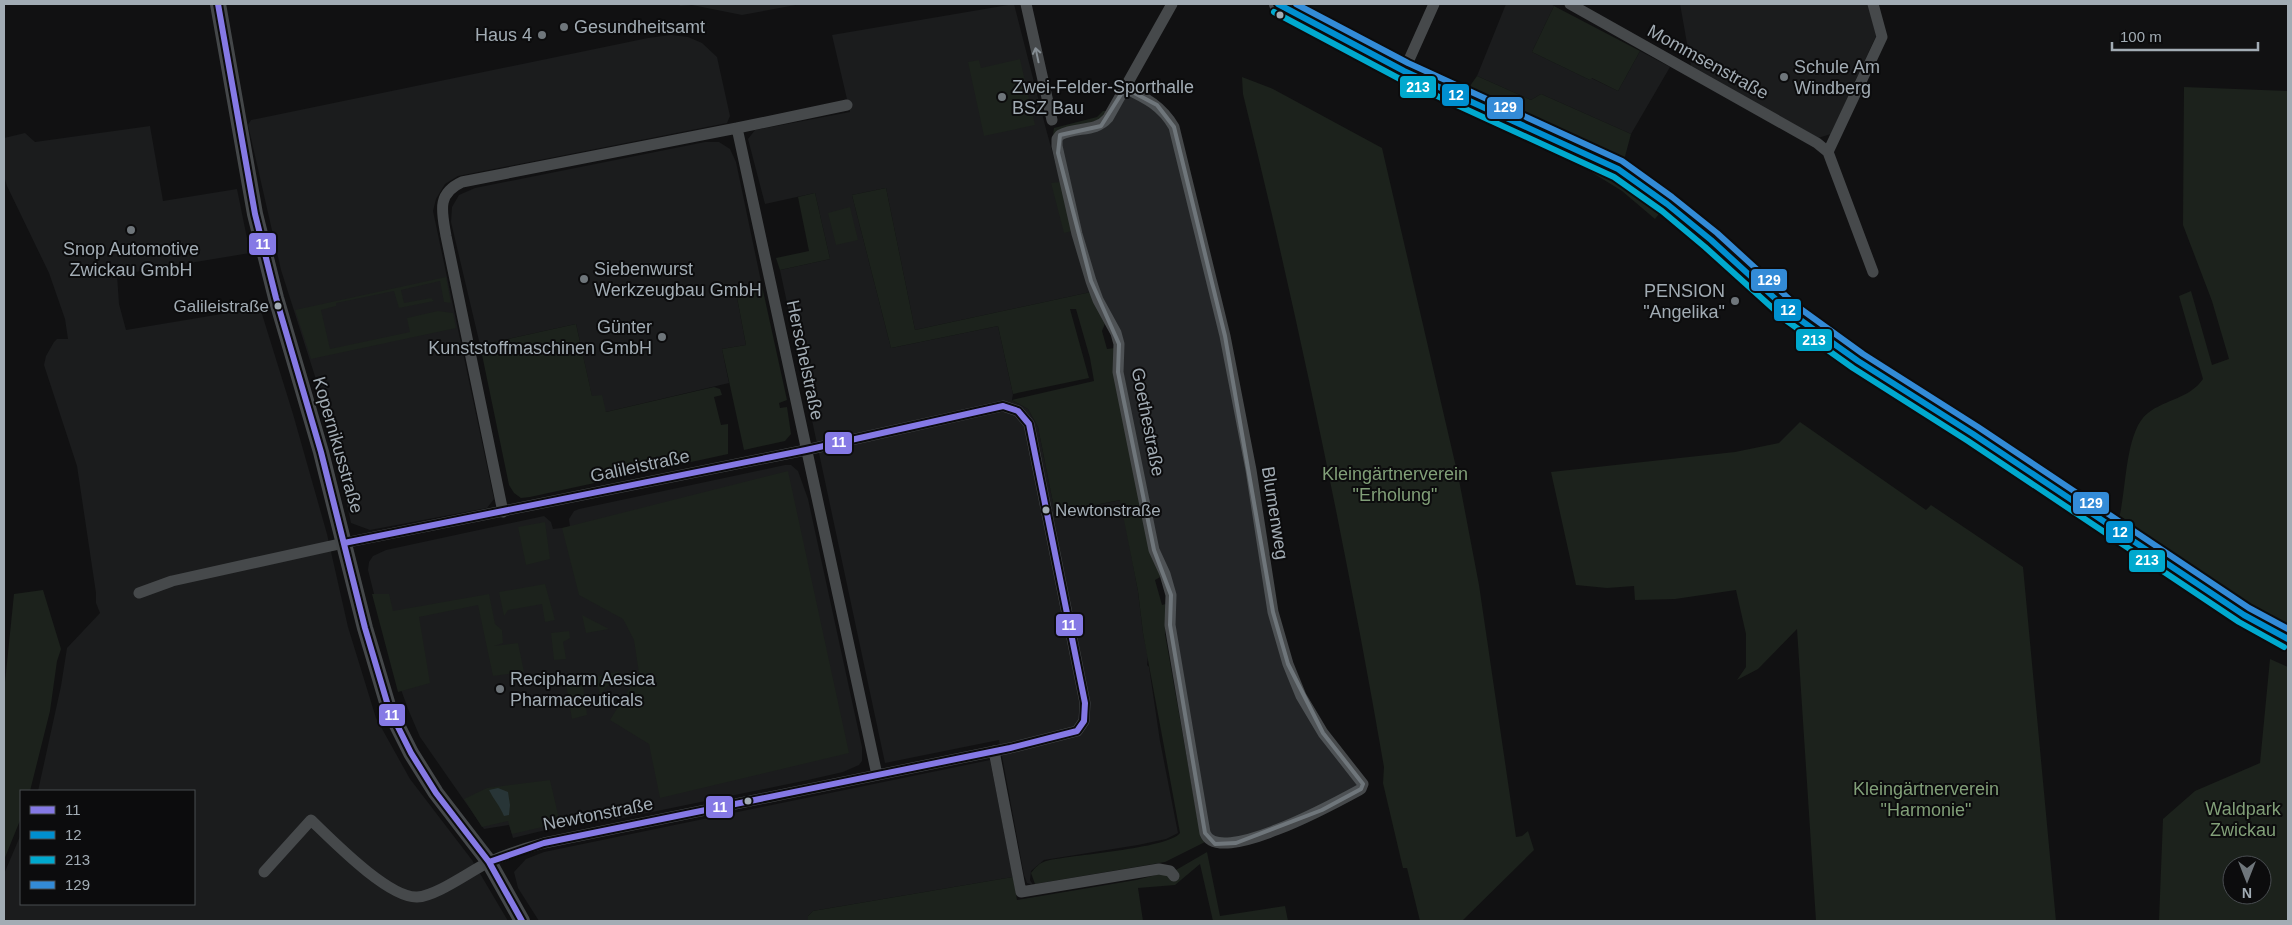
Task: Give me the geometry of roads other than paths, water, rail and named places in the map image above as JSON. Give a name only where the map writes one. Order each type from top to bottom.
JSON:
[{"type":"main road","points":[[1278,4],[1404,71],[1618,169],[1668,204],[1711,240],[1792,314],[1858,361],[1996,449],[2244,615],[2288,639]]},
{"type":"street","name":"Kopernikusstraße","points":[[218,4],[255,214],[276,298],[321,452],[374,661],[389,709],[411,753],[436,793],[489,862],[522,921]]},
{"type":"street","points":[[1026,4],[1052,120]]},
{"type":"street","name":"Goethestraße","points":[[1172,4],[1108,118],[1101,126],[1064,133],[1057,139],[1056,146],[1085,260],[1098,300],[1111,323],[1119,344],[1118,372],[1154,550],[1165,574],[1171,595],[1169,613],[1171,634],[1205,833],[1210,841]]},
{"type":"street","points":[[1404,71],[1434,4]]},
{"type":"street","name":"Mommsenstraße","points":[[1570,4],[1818,143],[1828,152]]},
{"type":"street","points":[[1873,4],[1882,37],[1828,152],[1873,272]]},
{"type":"street","name":"Blumenweg","points":[[1125,88],[1157,105],[1166,114],[1174,127],[1231,363],[1251,470],[1273,612],[1285,656],[1301,696],[1323,733],[1363,784],[1361,789],[1322,810],[1258,837],[1236,843],[1215,844],[1210,841]]},
{"type":"street","points":[[503,512],[446,236],[442,212],[445,194],[453,186],[462,182],[847,105]]},
{"type":"street","name":"Herschelstraße","points":[[737,128],[877,775]]},
{"type":"street","name":"Galileistraße","points":[[139,593],[182,579],[344,543],[806,450],[1003,406]]},
{"type":"street","name":"Newtonstraße","points":[[264,872],[310,820],[370,874],[405,896],[418,897],[429,894],[489,862],[544,843],[1057,738],[1077,731],[1084,721],[1085,703],[1029,424],[1018,411],[1003,406]]},
{"type":"street","points":[[994,751],[1021,892],[1159,869],[1170,871],[1174,876]]},
{"type":"place","name":"Gesundheitsamt","points":[[564,27]]},
{"type":"place","name":"Haus 4","points":[[542,35]]},
{"type":"place","name":"Schule Am Windberg","points":[[1784,77]]},
{"type":"place","name":"Zwei-Felder-Sporthalle BSZ Bau","points":[[1002,97]]},
{"type":"place","name":"Snop Automotive Zwickau GmbH","points":[[131,230]]},
{"type":"place","name":"Siebenwurst Werkzeugbau GmbH","points":[[584,279]]},
{"type":"place","name":"PENSION \"Angelika\"","points":[[1735,301]]},
{"type":"place","name":"Galileistraße","points":[[278,306]]},
{"type":"place","name":"Günter Kunststoffmaschinen GmbH","points":[[662,337]]},
{"type":"place","name":"Newtonstraße","points":[[1046,510]]},
{"type":"place","name":"Recipharm Aesica Pharmaceuticals","points":[[500,689]]},
{"type":"park label","name":"Kleingärtnerverein \"Erholung\"","points":[[1395,484]]},
{"type":"park label","name":"Kleingärtnerverein \"Harmonie\"","points":[[1926,800]]},
{"type":"park label","name":"Waldpark Zwickau","points":[[2243,820]]}]
